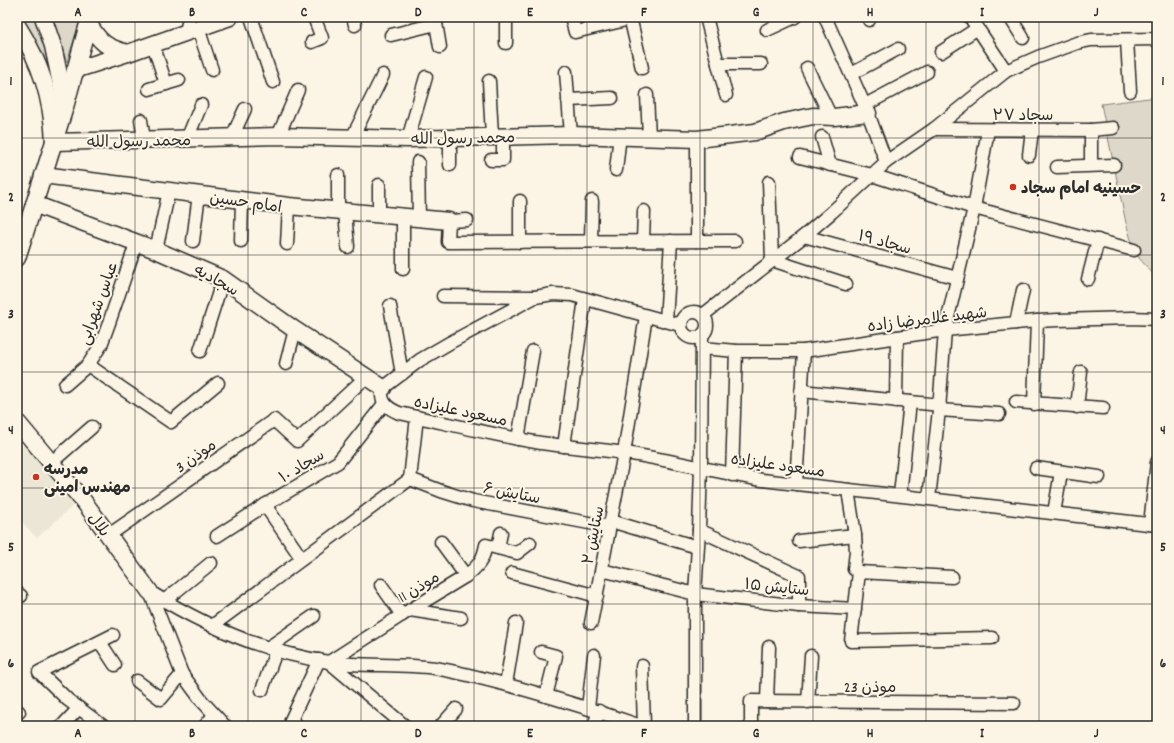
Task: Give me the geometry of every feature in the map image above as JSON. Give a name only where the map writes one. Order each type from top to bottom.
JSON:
[{"type":"street","points":[[43,17],[53,46],[65,106]]},
{"type":"street","points":[[76,70],[153,44],[191,26],[230,17]]},
{"type":"street","points":[[251,17],[272,82]]},
{"type":"street","points":[[314,17],[317,40]]},
{"type":"street","points":[[506,17],[506,43]]},
{"type":"street","points":[[571,17],[575,32],[630,18],[642,68]]},
{"type":"street","points":[[706,17],[726,95]]},
{"type":"street","points":[[767,30],[795,17]]},
{"type":"street","points":[[825,17],[866,109],[886,162]]},
{"type":"street","points":[[1010,17],[1023,38]]},
{"type":"street","points":[[89,20],[96,37],[107,46],[128,53]]},
{"type":"street","points":[[17,258],[76,70],[89,20]]},
{"type":"street","points":[[391,35],[436,21],[440,47]]},
{"type":"street","points":[[941,52],[975,21],[1006,71]]},
{"type":"street","points":[[17,25],[34,54],[48,91],[53,119],[54,142]]},
{"type":"street","points":[[191,26],[212,70]]},
{"type":"street","points":[[702,315],[804,236],[886,162],[934,130],[1006,71],[1038,57],[1077,43],[1091,40],[1157,39]]},
{"type":"street","points":[[1127,40],[1130,91]]},
{"type":"street","points":[[153,44],[166,84]]},
{"type":"street","points":[[851,74],[898,50]]},
{"type":"street","points":[[718,64],[761,64]]},
{"type":"street","points":[[807,68],[831,117]]},
{"type":"street","points":[[566,72],[571,135]]},
{"type":"street","points":[[866,109],[927,72]]},
{"type":"street","points":[[352,138],[383,75]]},
{"type":"street","points":[[408,138],[426,77]]},
{"type":"street","points":[[149,89],[179,80]]},
{"type":"street","points":[[489,81],[497,136],[503,160],[491,160]]},
{"type":"street","points":[[278,136],[298,90]]},
{"type":"street","points":[[647,96],[649,137]]},
{"type":"street","points":[[568,100],[612,98]]},
{"type":"street","points":[[187,139],[201,105]]},
{"type":"street","points":[[232,137],[245,109]]},
{"type":"street","name":"محمد رسول الله","points":[[54,142],[278,136],[408,138],[620,135],[697,139],[755,132],[784,122],[814,116],[831,117],[866,109]]},
{"type":"street","points":[[141,120],[144,140]]},
{"type":"street","name":"سجاد ۲۷","points":[[934,130],[1091,130],[1113,128]]},
{"type":"street","points":[[929,498],[939,407],[945,330],[974,208],[988,130]]},
{"type":"street","points":[[1029,155],[1032,130]]},
{"type":"street","points":[[1091,130],[1092,164]]},
{"type":"street","points":[[616,170],[620,135]]},
{"type":"street","points":[[450,137],[450,165]]},
{"type":"street","points":[[822,137],[830,165]]},
{"type":"street","points":[[697,139],[697,241]]},
{"type":"street","points":[[800,157],[872,175],[974,208],[1134,250]]},
{"type":"street","points":[[418,162],[419,218]]},
{"type":"street","points":[[1057,166],[1114,164]]},
{"type":"street","name":"امام حسین","points":[[43,175],[289,206],[449,221]]},
{"type":"street","points":[[338,175],[348,247]]},
{"type":"street","points":[[769,182],[772,260]]},
{"type":"street","points":[[379,184],[379,215]]},
{"type":"street","points":[[156,250],[169,190]]},
{"type":"street","points":[[193,241],[199,194]]},
{"type":"street","points":[[241,242],[242,200]]},
{"type":"street","points":[[520,201],[520,242]]},
{"type":"street","points":[[591,242],[592,201]]},
{"type":"street","name":"سجادیه","points":[[34,204],[136,244],[156,250],[223,279],[295,330],[366,377],[384,396]]},
{"type":"street","points":[[287,244],[289,206]]},
{"type":"street","points":[[644,211],[644,241]]},
{"type":"street","points":[[402,217],[403,269]]},
{"type":"street","points":[[467,220],[449,221],[448,242],[735,241]]},
{"type":"street","name":"سجاد ۱۹","points":[[804,236],[957,278]]},
{"type":"street","points":[[1088,279],[1098,240]]},
{"type":"street","points":[[666,321],[671,241]]},
{"type":"street","name":"عباس شهرابی","points":[[65,385],[88,365],[101,345],[136,244]]},
{"type":"street","points":[[772,260],[846,284]]},
{"type":"street","points":[[200,351],[223,279]]},
{"type":"street","points":[[1016,323],[1023,290]]},
{"type":"street","points":[[443,296],[535,297],[564,294],[680,325]]},
{"type":"street","name":"سجاد ۱۰","points":[[217,536],[265,505],[338,462],[384,396],[402,374],[420,360],[535,297]]},
{"type":"street","points":[[564,446],[585,299]]},
{"type":"street","points":[[390,306],[402,374]]},
{"type":"street","points":[[695,726],[695,594],[701,467],[702,342],[707,326],[706,320],[697,312],[686,314],[680,325],[681,331],[685,336],[702,342]]},
{"type":"street","name":"ستایش ۲","points":[[591,623],[624,453],[646,316]]},
{"type":"street","name":"شهید غلامرضا زاده","points":[[702,342],[736,351],[804,351],[945,330],[1016,323],[1125,318],[1157,319]]},
{"type":"street","points":[[1034,404],[1037,322]]},
{"type":"street","points":[[286,364],[295,330]]},
{"type":"street","points":[[896,401],[897,337]]},
{"type":"street","points":[[518,439],[533,351]]},
{"type":"street","points":[[732,475],[736,351]]},
{"type":"street","points":[[796,484],[804,351]]},
{"type":"street","points":[[88,365],[171,422],[218,383]]},
{"type":"street","points":[[1077,407],[1081,372]]},
{"type":"street","name":"موذن 3","points":[[109,535],[274,420],[297,441],[366,377]]},
{"type":"street","points":[[801,391],[910,402],[999,414]]},
{"type":"street","name":"مسعود علیزاده","points":[[384,396],[391,409],[399,413],[518,439],[624,453],[701,467],[732,475],[796,484],[1153,524]]},
{"type":"street","points":[[900,495],[910,402]]},
{"type":"street","points":[[1016,402],[1103,408]]},
{"type":"street","points":[[212,626],[410,479],[417,417]]},
{"type":"street","name":"بلال","points":[[17,422],[52,462],[109,535],[150,592]]},
{"type":"street","points":[[52,462],[92,427]]},
{"type":"street","points":[[1153,524],[1157,462]]},
{"type":"street","points":[[1036,468],[1099,477]]},
{"type":"street","points":[[1054,513],[1061,472]]},
{"type":"street","name":"ستایش ۶","points":[[410,479],[452,495],[473,501],[611,524],[698,547]]},
{"type":"street","points":[[848,490],[855,535],[856,551],[854,569],[859,572],[952,578]]},
{"type":"street","points":[[265,505],[302,559]]},
{"type":"street","points":[[699,530],[799,576],[799,606]]},
{"type":"street","points":[[501,532],[498,548],[517,553],[530,543]]},
{"type":"street","points":[[799,541],[855,535]]},
{"type":"street","points":[[441,542],[466,576]]},
{"type":"street","name":"موذن 11","points":[[324,661],[466,576],[476,568],[484,557],[486,546],[498,548]]},
{"type":"street","points":[[164,601],[211,564]]},
{"type":"street","name":"ستایش ۱۵","points":[[602,570],[695,594],[799,606],[855,609]]},
{"type":"street","points":[[859,572],[851,641],[992,638]]},
{"type":"street","points":[[512,573],[597,596]]},
{"type":"street","points":[[381,585],[406,612],[461,618]]},
{"type":"street","points":[[150,592],[212,626],[238,638],[272,649],[324,661],[434,668],[506,684],[594,709],[642,726],[642,666]]},
{"type":"street","points":[[150,592],[182,674],[202,702],[225,726]]},
{"type":"street","points":[[262,690],[272,649],[314,616]]},
{"type":"street","points":[[506,684],[516,623]]},
{"type":"street","points":[[103,726],[68,700],[39,672],[113,635]]},
{"type":"street","points":[[100,642],[115,665]]},
{"type":"street","points":[[767,701],[769,647]]},
{"type":"street","points":[[541,652],[556,656],[546,696]]},
{"type":"street","points":[[594,655],[594,726]]},
{"type":"street","points":[[808,702],[811,656]]},
{"type":"street","points":[[298,726],[291,720],[324,661]]},
{"type":"street","points":[[324,661],[405,726]]},
{"type":"street","points":[[137,681],[161,699],[182,674]]},
{"type":"street","name":"موذن 23","points":[[751,726],[751,701],[1014,703]]},
{"type":"street","points":[[62,726],[79,708]]},
{"type":"street","points":[[441,726],[456,709]]},
{"type":"street","points":[[205,726],[214,715]]},
{"type":"shaded area","points":[[22,17],[34,17],[43,41],[51,78]]},
{"type":"shaded area","points":[[50,17],[81,17],[67,62]]},
{"type":"shaded area","points":[[1157,97],[1157,277],[1139,258],[1132,243],[1126,223],[1101,104]]},
{"type":"shaded area","name":"مدرسه مهندس امینی","points":[[26,442],[77,502],[37,538],[17,517],[17,452]]},
{"type":"place","name":"حسینیه امام سجاد","points":[[1013,187]]},
{"type":"place","name":"مدرسه مهندس امینی","points":[[36,477]]}]
